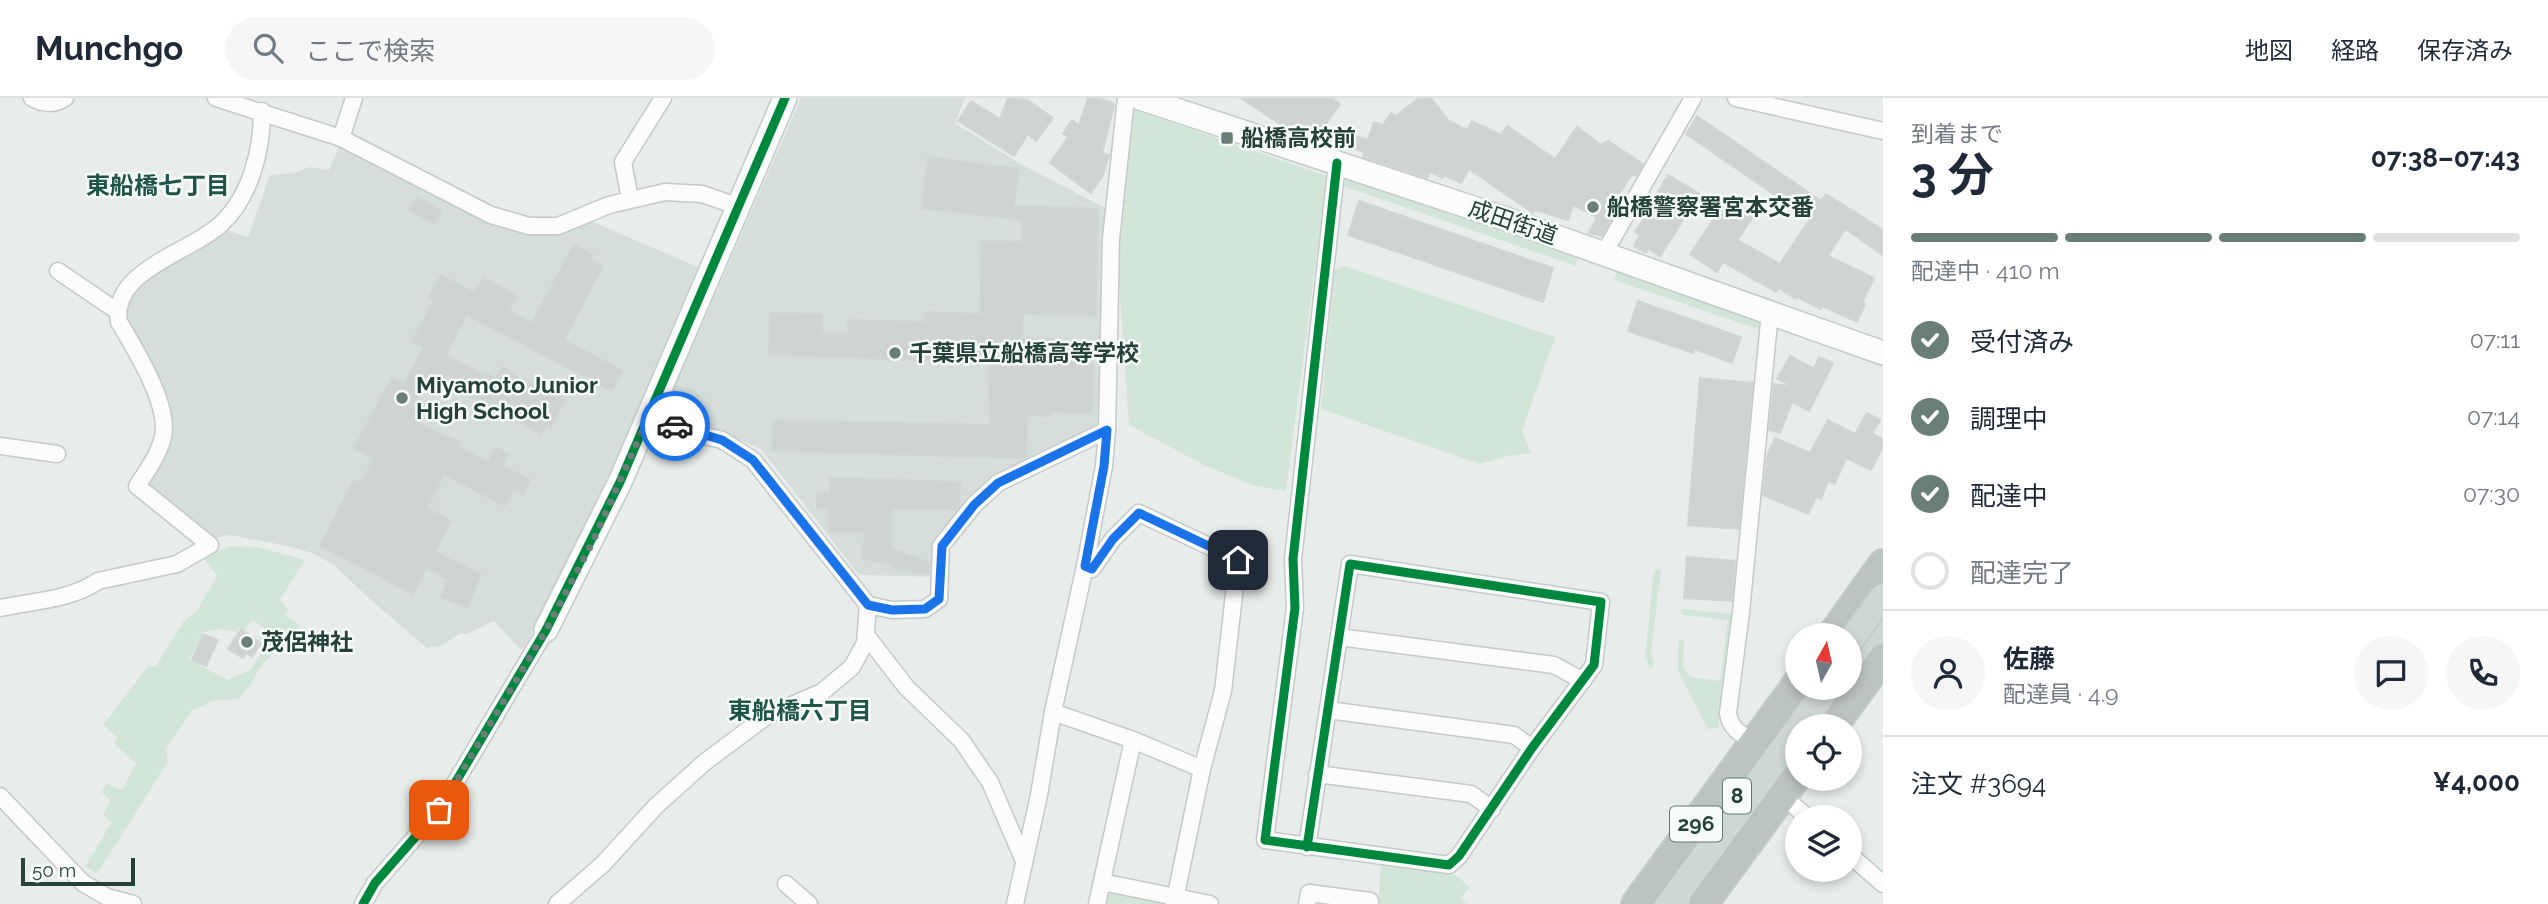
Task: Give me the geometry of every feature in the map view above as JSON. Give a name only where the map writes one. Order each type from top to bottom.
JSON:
[{"type":"highway","points":[[1846,623],[1877,597],[1883,564]]},
{"type":"highway","points":[[1842,714],[1883,658]]},
{"type":"highway","name":"296","points":[[1636,904],[1785,700]]},
{"type":"highway","name":"296","points":[[1703,904],[1786,791]]},
{"type":"main road","points":[[1861,623],[1877,597]]},
{"type":"main road","points":[[1862,657],[1883,628]]},
{"type":"main road","name":"8","points":[[1658,904],[1807,700]]},
{"type":"main road","points":[[1820,714],[1831,700]]},
{"type":"main road","name":"8","points":[[1681,904],[1785,762]]},
{"type":"street","points":[[32,98],[45,103],[58,102],[65,98]]},
{"type":"street","points":[[216,98],[341,138],[491,215],[514,223],[558,226],[608,205],[665,192],[702,194],[737,206]]},
{"type":"street","points":[[341,138],[355,98]]},
{"type":"street","points":[[631,199],[623,162],[663,98]]},
{"type":"street","points":[[363,904],[376,883],[439,810],[546,630],[592,543],[785,98]]},
{"type":"street","points":[[1015,904],[1104,466],[1111,239],[1126,98]]},
{"type":"street","name":"成田街道","points":[[1140,98],[1604,253],[1883,353]]},
{"type":"street","points":[[1604,253],[1693,98]]},
{"type":"street","points":[[1736,98],[1799,105],[1883,131]]},
{"type":"street","points":[[0,608],[73,593],[98,581],[177,564],[209,545],[137,485],[150,466],[163,438],[164,420],[151,380],[119,322],[117,311],[119,302],[132,282],[159,260],[210,234],[232,214],[242,199],[254,166],[262,134],[262,111]]},
{"type":"street","points":[[1307,847],[1350,564],[1601,602],[1594,665],[1532,748],[1459,856],[1449,865],[1307,847],[1265,840],[1295,608],[1293,559],[1337,163]]},
{"type":"street","points":[[58,271],[117,311]]},
{"type":"street","points":[[1754,742],[1729,723],[1728,713],[1741,612],[1769,312]]},
{"type":"street","points":[[649,416],[693,433],[722,440],[753,460],[868,605],[892,610],[925,609],[939,599],[942,546],[974,505],[998,483],[1107,430]]},
{"type":"street","points":[[0,446],[57,454]]},
{"type":"street","points":[[1085,566],[1092,569],[1113,539],[1139,513],[1238,560],[1223,691],[1202,769],[1175,900]]},
{"type":"street","points":[[557,904],[603,864],[656,806],[705,762],[768,715],[821,692],[852,667],[865,643],[868,605]]},
{"type":"street","points":[[866,635],[906,687],[962,741],[990,782],[1024,860]]},
{"type":"street","points":[[1339,637],[1554,665],[1583,681]]},
{"type":"street","points":[[1328,710],[1514,735],[1532,748]]},
{"type":"street","points":[[1053,712],[1133,740],[1202,769]]},
{"type":"street","points":[[1097,904],[1133,740]]},
{"type":"street","points":[[1317,774],[1471,794],[1492,809]]},
{"type":"street","points":[[0,796],[83,883],[107,897],[133,904]]},
{"type":"street","points":[[1862,866],[1883,884]]},
{"type":"street","points":[[1102,882],[1175,900],[1210,904]]},
{"type":"street","points":[[786,884],[809,904]]},
{"type":"street","points":[[1307,904],[1309,893],[1370,901],[1370,904]]},
{"type":"shaded area","name":"千葉県立船橋高等学校","points":[[801,98],[965,98],[955,123],[1019,163],[1107,209],[1097,427],[996,479],[938,544],[937,577],[859,575],[761,449],[721,432],[693,427],[662,416]]},
{"type":"shaded area","name":"Miyamoto Junior High School","points":[[340,144],[490,218],[586,219],[698,267],[615,462],[525,647],[520,649],[494,621],[467,634],[461,633],[440,646],[427,648],[334,565],[312,553],[288,546],[230,535],[209,539],[149,489],[146,483],[167,441],[124,311],[137,285],[224,229],[248,237],[270,175],[294,173],[310,167],[329,170]]},
{"type":"green space","points":[[1135,110],[1327,176],[1286,491],[1252,485],[1206,466],[1129,425],[1116,240]]},
{"type":"green space","points":[[1345,177],[1577,258],[1576,266],[1343,186]]},
{"type":"green space","points":[[1345,266],[1555,337],[1522,431],[1531,453],[1480,464],[1321,409],[1334,271]]},
{"type":"green space","points":[[1617,271],[1763,321],[1760,330],[1614,280]]},
{"type":"green space","points":[[229,546],[258,547],[305,560],[280,600],[288,610],[285,615],[300,626],[260,667],[251,684],[238,699],[212,701],[192,711],[166,748],[168,762],[97,874],[85,866],[112,822],[103,815],[111,800],[101,792],[107,784],[122,790],[136,763],[114,744],[117,737],[103,725],[149,665],[156,666],[183,622],[196,612],[217,576],[203,558]],"holes":[[[253,620],[264,628],[258,637],[267,644],[251,669],[228,680],[189,660],[203,632],[223,629],[236,632],[240,627],[245,630]]]},
{"type":"green space","points":[[1654,569],[1661,570],[1651,654],[1654,664],[1650,670],[1645,656]]},
{"type":"green space","points":[[1681,609],[1735,614],[1718,728],[1708,729],[1678,671],[1678,640],[1684,641],[1683,666],[1690,677],[1720,681],[1728,620],[1682,615]]},
{"type":"green space","points":[[1387,863],[1452,873],[1470,887],[1461,899],[1467,904],[1378,904],[1381,867]]},
{"type":"green space","points":[[1112,892],[1167,904],[1105,904],[1107,896]]},
{"type":"building","points":[[1008,98],[1027,100],[1053,118],[1036,141],[1028,134],[1014,156],[958,121],[971,101],[1000,119]]},
{"type":"building","points":[[1088,98],[1097,98],[1113,103],[1114,106],[1102,153],[1109,155],[1102,177],[1091,193],[1050,163],[1068,137],[1063,134],[1072,120],[1079,125]]},
{"type":"building","points":[[1241,98],[1332,98],[1340,104],[1320,132],[1307,123],[1298,136]]},
{"type":"building","points":[[1419,98],[1431,98],[1449,121],[1467,130],[1472,121],[1501,135],[1507,126],[1555,159],[1577,127],[1601,145],[1608,141],[1643,164],[1636,176],[1632,174],[1611,207],[1617,210],[1602,236],[1589,233],[1597,217],[1573,205],[1568,220],[1535,210],[1533,213],[1469,169],[1461,183],[1430,172],[1427,178],[1363,157],[1364,152],[1343,145],[1346,133],[1368,140],[1374,122],[1383,125],[1391,113],[1396,116]]},
{"type":"building","points":[[1697,116],[1821,201],[1826,194],[1883,230],[1883,255],[1845,229],[1828,256],[1874,278],[1862,303],[1865,304],[1857,322],[1822,306],[1821,309],[1797,297],[1796,299],[1779,288],[1776,292],[1723,262],[1717,272],[1690,254],[1728,198],[1754,215],[1738,240],[1780,264],[1810,219],[1686,134]]},
{"type":"building","points":[[928,157],[1019,169],[1014,206],[1098,209],[1096,316],[1023,314],[1022,338],[1052,339],[1051,344],[1088,344],[1086,364],[1093,364],[1092,413],[1050,412],[1050,416],[1027,415],[1026,458],[772,451],[773,420],[990,425],[989,362],[769,355],[770,313],[822,314],[822,332],[848,333],[848,320],[925,322],[925,312],[980,314],[981,241],[1022,242],[1023,220],[922,208]]},
{"type":"building","points":[[1668,175],[1700,194],[1660,256],[1648,249],[1646,253],[1634,246],[1640,235],[1635,232],[1661,194],[1658,192]]},
{"type":"building","points":[[417,197],[441,210],[434,224],[410,211]]},
{"type":"building","points":[[1359,201],[1553,268],[1543,302],[1348,235]]},
{"type":"building","points":[[574,244],[593,255],[590,259],[603,266],[564,340],[623,371],[612,391],[467,315],[446,355],[481,374],[482,371],[496,378],[503,367],[528,383],[529,381],[565,400],[551,427],[547,424],[541,434],[429,375],[413,406],[422,411],[416,422],[461,443],[459,447],[488,462],[496,447],[509,454],[503,466],[530,480],[523,494],[513,489],[505,506],[444,474],[427,508],[451,521],[435,552],[481,574],[467,608],[441,597],[448,580],[427,567],[413,594],[320,546],[354,480],[361,483],[374,458],[354,448],[392,377],[404,384],[424,347],[412,341],[434,300],[429,297],[441,275],[473,292],[484,278],[517,296],[509,311],[532,323]]},
{"type":"building","points":[[1638,301],[1741,337],[1732,363],[1694,349],[1693,353],[1628,331]]},
{"type":"building","points":[[1790,356],[1814,369],[1819,357],[1833,363],[1809,411],[1792,402],[1780,433],[1769,430],[1774,384],[1789,386],[1777,379]]},
{"type":"building","points":[[1700,378],[1753,383],[1739,529],[1688,525]]},
{"type":"building","points":[[1867,413],[1880,420],[1872,434],[1883,439],[1883,447],[1871,470],[1846,458],[1835,484],[1828,481],[1821,499],[1816,497],[1808,514],[1763,495],[1767,456],[1775,438],[1810,453],[1828,420],[1855,434]]},
{"type":"building","points":[[830,478],[960,482],[959,507],[956,510],[891,509],[891,548],[930,563],[929,574],[902,571],[892,568],[893,565],[861,558],[866,532],[829,532],[829,509],[817,508],[817,493],[830,493]]},
{"type":"building","points":[[1687,557],[1735,561],[1732,601],[1684,598]]},
{"type":"building","points":[[241,629],[261,643],[252,657],[247,653],[243,658],[228,649]]},
{"type":"building","points":[[203,634],[218,640],[206,666],[192,660]]},
{"type":"cycle path","points":[[363,904],[375,883],[439,810],[546,630],[620,482],[785,98]]},
{"type":"cycle path","points":[[1307,847],[1350,564],[1601,602],[1594,665],[1532,748],[1459,856],[1449,865],[1265,840],[1295,608],[1293,559],[1337,163]]},
{"type":"way so far","points":[[439,810],[546,630],[592,543],[649,416],[675,426]]},
{"type":"place","name":"船橋高校前","points":[[1227,138]]},
{"type":"place","name":"船橋警察署宮本交番","points":[[1593,207]]},
{"type":"place","name":"千葉県立船橋高等学校","points":[[895,353]]},
{"type":"place","name":"Miyamoto Junior High School","points":[[402,398]]},
{"type":"place","name":"茂侶神社","points":[[247,642]]},
{"type":"district","name":"東船橋七丁目","points":[[158,186]]},
{"type":"district","name":"東船橋六丁目","points":[[800,711]]},
{"type":"route","points":[[675,426],[722,440],[753,460],[868,605],[892,610],[925,609],[939,599],[942,546],[974,505],[998,483],[1107,430],[1104,466],[1085,566],[1092,569],[1113,539],[1139,513],[1238,560]]}]
